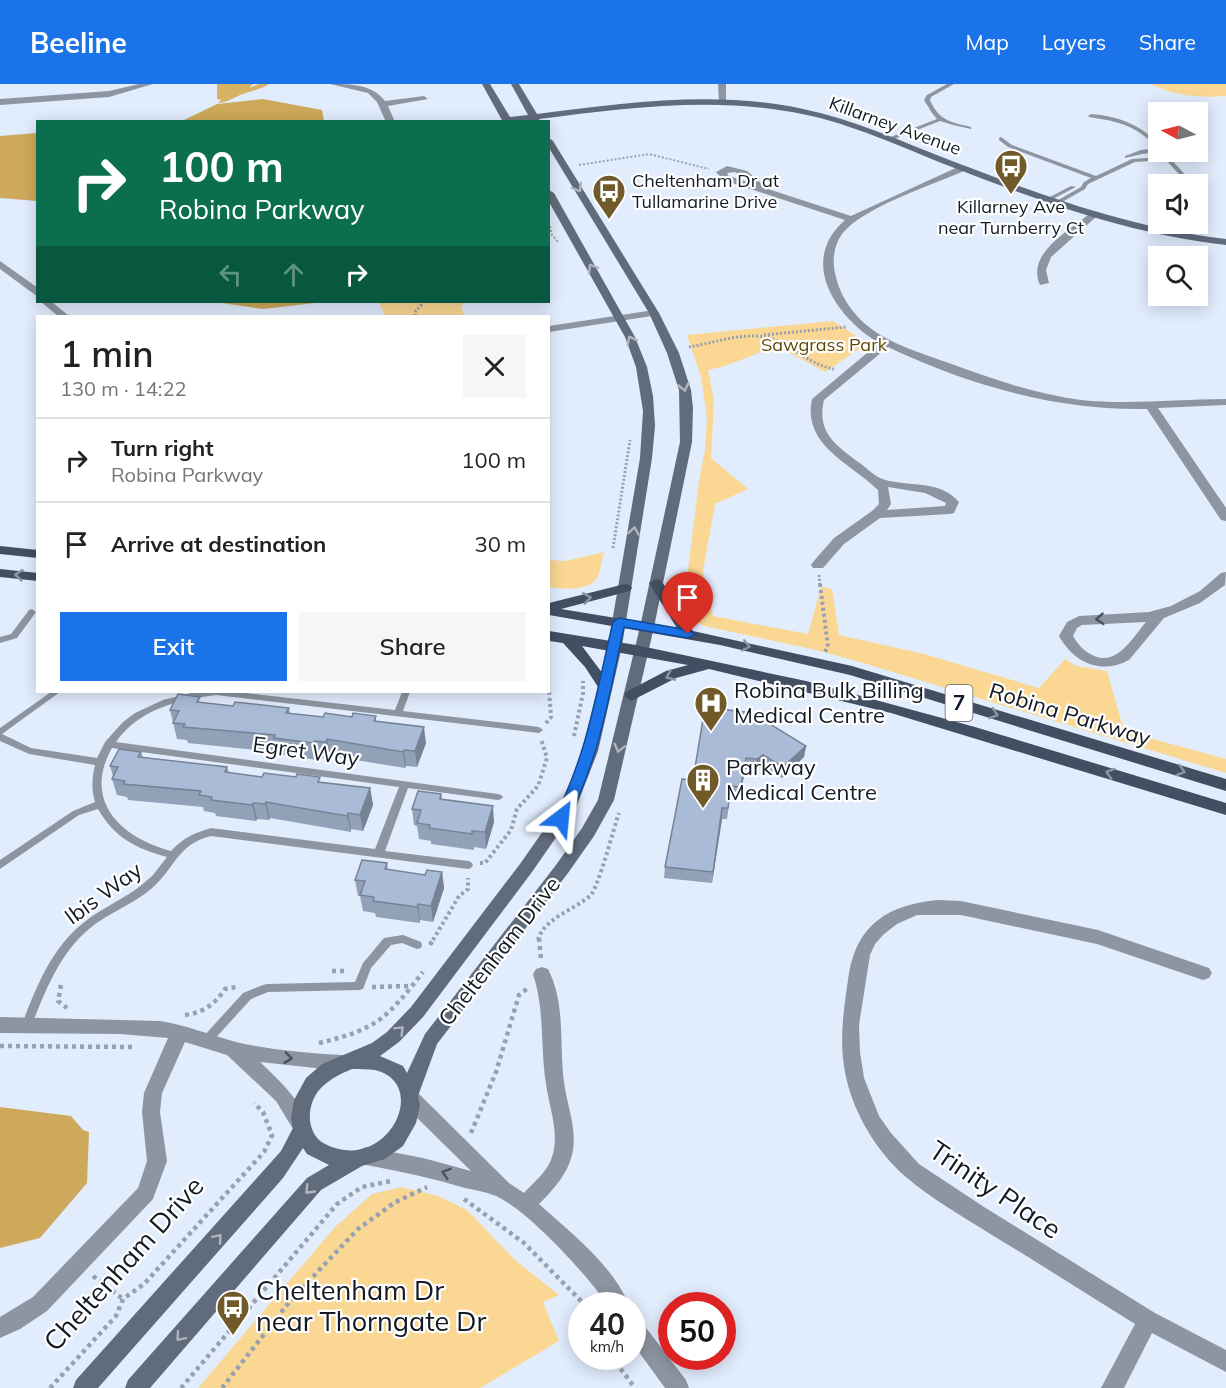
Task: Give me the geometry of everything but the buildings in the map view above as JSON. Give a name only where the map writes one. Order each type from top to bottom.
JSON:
[{"type":"main road","points":[[486,84],[506,120]]},
{"type":"main road","points":[[515,84],[536,119]]},
{"type":"main road","name":"Killarney Avenue","points":[[536,119],[664,102],[723,102],[801,111],[890,139],[1091,217],[1158,234],[1226,242]]},
{"type":"main road","name":"Cheltenham Drive","points":[[410,1096],[423,1054],[431,1039],[562,869],[606,800],[632,696],[682,460],[687,408],[680,370],[654,314],[550,143]]},
{"type":"main road","name":"Cheltenham Drive","points":[[347,1062],[378,1048],[417,1012],[554,830],[569,806],[584,769],[615,646],[646,458],[650,413],[642,366],[621,318],[550,197]]},
{"type":"main road","points":[[0,550],[36,554]]},
{"type":"main road","points":[[0,573],[36,577]]},
{"type":"main road","points":[[656,583],[688,634]]},
{"type":"main road","points":[[550,610],[567,601],[592,598],[626,588]]},
{"type":"main road","name":"Robina Parkway","points":[[550,610],[688,634],[852,671],[1226,785]]},
{"type":"main road","name":"Robina Parkway","points":[[550,636],[711,664],[880,704],[1226,809]]},
{"type":"main road","points":[[567,638],[590,664],[605,686]]},
{"type":"main road","points":[[632,696],[671,674],[711,664]]},
{"type":"main road","points":[[84,1388],[288,1157],[301,1126],[301,1104],[310,1086],[321,1074],[347,1062],[377,1062],[392,1069],[403,1079],[410,1096],[410,1113],[400,1134],[389,1145],[362,1157],[314,1184],[136,1388]]},
{"type":"main road","points":[[301,1126],[313,1146],[325,1154],[340,1159],[362,1157]]},
{"type":"street","points":[[0,102],[102,95],[149,84]]},
{"type":"street","points":[[334,84],[377,90],[390,120]]},
{"type":"street","points":[[722,84],[723,102]]},
{"type":"street","points":[[384,104],[424,99]]},
{"type":"street","points":[[722,171],[733,168],[740,170],[764,190],[851,219]]},
{"type":"street","points":[[963,168],[851,219],[833,238],[829,247],[828,267],[839,301],[861,326],[886,344],[986,381],[1036,396],[1087,404],[1151,406],[1226,402]]},
{"type":"street","points":[[1044,283],[1041,270],[1046,256],[1091,217]]},
{"type":"street","points":[[0,264],[36,292]]},
{"type":"street","points":[[47,303],[62,315]]},
{"type":"street","points":[[550,329],[654,314]]},
{"type":"street","points":[[818,565],[839,541],[877,514],[885,504],[884,489],[831,446],[819,433],[814,418],[814,408],[818,399],[827,391],[886,344]]},
{"type":"street","points":[[1151,406],[1224,510]]},
{"type":"street","points":[[875,481],[948,496],[953,502],[950,510],[877,514]]},
{"type":"street","points":[[1159,615],[1124,657],[1117,662],[1097,662],[1085,658],[1076,652],[1066,636],[1072,625],[1079,621],[1159,615],[1198,598],[1218,585],[1226,576]]},
{"type":"street","name":"Trinity Place","points":[[1203,973],[1098,937],[968,909],[938,907],[903,913],[878,929],[868,940],[856,973],[850,1025],[855,1078],[868,1112],[884,1139],[912,1170],[943,1192],[1148,1320],[1226,1361]]},
{"type":"street","points":[[526,1205],[554,1173],[561,1161],[565,1146],[555,1084],[554,1016],[542,974]]},
{"type":"street","points":[[0,1025],[120,1026],[177,1023],[207,1040],[233,1049],[285,1058],[347,1062]]},
{"type":"street","points":[[0,1328],[40,1304],[146,1193],[157,1161],[151,1112],[153,1093],[177,1023]]},
{"type":"street","points":[[233,1049],[283,1095],[301,1126]]},
{"type":"street","points":[[410,1096],[502,1189],[526,1205],[549,1225],[604,1281],[611,1292]]},
{"type":"street","points":[[362,1157],[440,1180],[502,1189]]},
{"type":"street","points":[[1112,1388],[1148,1320]]},
{"type":"street","points":[[646,1345],[678,1388]]},
{"type":"lane","points":[[938,120],[927,100],[932,93],[951,84]]},
{"type":"lane","points":[[1090,116],[1116,120],[1148,136]]},
{"type":"lane","points":[[890,139],[938,120],[969,128]]},
{"type":"lane","points":[[1002,139],[1010,146],[1098,177]]},
{"type":"lane","points":[[1098,177],[1100,172],[1130,155],[1148,151]]},
{"type":"lane","points":[[1051,202],[1083,188],[1086,183],[1134,160],[1148,159]]},
{"type":"lane","points":[[1170,162],[1181,174]]},
{"type":"lane","points":[[0,640],[14,636],[32,612]]},
{"type":"lane","points":[[55,693],[0,735],[29,751],[99,762]]},
{"type":"lane","points":[[174,855],[145,845],[127,835],[110,821],[100,804],[96,785],[99,762],[108,744],[122,728],[165,696],[203,693]]},
{"type":"lane","points":[[245,693],[539,730]]},
{"type":"lane","points":[[398,713],[406,693]]},
{"type":"lane","name":"Egret Way","points":[[108,744],[498,797]]},
{"type":"lane","points":[[380,853],[404,785]]},
{"type":"lane","points":[[0,865],[76,813],[100,804]]},
{"type":"lane","name":"Ibis Way","points":[[26,1027],[45,980],[70,941],[87,926],[147,887],[162,872],[184,841],[197,834],[211,832],[468,865]]},
{"type":"lane","points":[[207,1040],[247,996],[267,988],[359,986],[367,966],[388,941],[403,939],[417,945]]},
{"type":"path","points":[[578,165],[649,154],[722,171]]},
{"type":"path","points":[[416,315],[415,312],[423,303]]},
{"type":"path","points":[[689,347],[760,335],[861,326]]},
{"type":"path","points":[[760,335],[780,341],[823,369],[838,369]]},
{"type":"path","points":[[613,554],[615,523],[621,502],[631,430]]},
{"type":"path","points":[[818,565],[828,647]]},
{"type":"path","points":[[574,743],[583,693],[581,675]]},
{"type":"path","points":[[417,945],[430,946],[459,896],[468,889],[468,865],[485,863],[511,830],[518,809],[538,786],[547,758],[539,730],[551,717],[549,693]]},
{"type":"path","points":[[461,1147],[470,1135],[496,1072],[519,995],[542,974],[538,941],[540,933],[593,894],[621,806]]},
{"type":"path","points":[[320,972],[364,973]]},
{"type":"path","points":[[63,974],[58,984],[62,985],[58,1001],[66,1008],[73,1008]]},
{"type":"path","points":[[177,1023],[196,1015],[216,1002],[225,989],[242,985]]},
{"type":"path","points":[[311,1043],[345,1037],[374,1024],[395,1008],[410,986],[359,986]]},
{"type":"path","points":[[0,1046],[36,1049],[114,1046],[146,1048]]},
{"type":"path","name":"Cheltenham Drive","points":[[50,1388],[116,1316],[123,1299],[144,1284],[264,1152],[272,1135],[263,1112],[255,1102]]},
{"type":"path","points":[[222,1388],[290,1301],[358,1229],[394,1203],[440,1180]]},
{"type":"path","points":[[420,1184],[428,1186],[440,1180]]},
{"type":"path","points":[[181,1388],[337,1204],[354,1190],[380,1181],[403,1181]]},
{"type":"path","points":[[456,1193],[524,1243],[572,1292]]},
{"type":"path","points":[[622,1370],[635,1388]]},
{"type":"green space","points":[[1151,84],[1226,84],[1226,96],[1187,95]]},
{"type":"green space","points":[[379,303],[465,303],[461,306],[465,315],[385,315]]},
{"type":"green space","name":"Sawgrass Park","points":[[833,321],[855,335],[860,341],[859,349],[825,372],[777,346],[708,370],[714,401],[711,458],[748,489],[715,504],[703,571],[713,616],[808,634],[821,587],[832,589],[839,635],[924,654],[1039,688],[1065,659],[1076,666],[1107,671],[1124,731],[1226,759],[1226,773],[863,663],[816,650],[704,626],[694,620],[684,603],[705,450],[707,419],[701,377],[687,335]]},
{"type":"green space","points":[[604,552],[598,576],[589,585],[576,588],[550,587],[550,560],[566,561]]},
{"type":"green space","points":[[402,1187],[438,1196],[467,1210],[515,1260],[559,1295],[543,1302],[559,1341],[480,1388],[198,1388],[335,1227],[372,1194]]},
{"type":"shaded area","points":[[217,84],[253,84],[249,88],[259,84],[269,84],[218,103],[221,100],[217,99]]},
{"type":"shaded area","points":[[263,99],[322,110],[324,120],[184,120],[217,104]]},
{"type":"shaded area","points":[[36,133],[36,201],[0,198],[0,136]]},
{"type":"shaded area","points":[[222,303],[315,303],[263,309]]},
{"type":"shaded area","points":[[0,1107],[71,1116],[83,1130],[89,1132],[87,1183],[40,1238],[0,1248]]},
{"type":"place","name":"Killarney Ave near Turnberry Ct","points":[[1011,195]]},
{"type":"place","name":"Cheltenham Dr at Tullamarine Drive","points":[[609,220]]},
{"type":"place","name":"Robina Bulk Billing Medical Centre","points":[[711,732]]},
{"type":"place","name":"Parkway Medical Centre","points":[[703,809]]},
{"type":"place","name":"Cheltenham Dr near Thorngate Dr","points":[[233,1336]]},
{"type":"route","points":[[561,818],[577,788],[590,751],[619,622],[688,634]]}]
